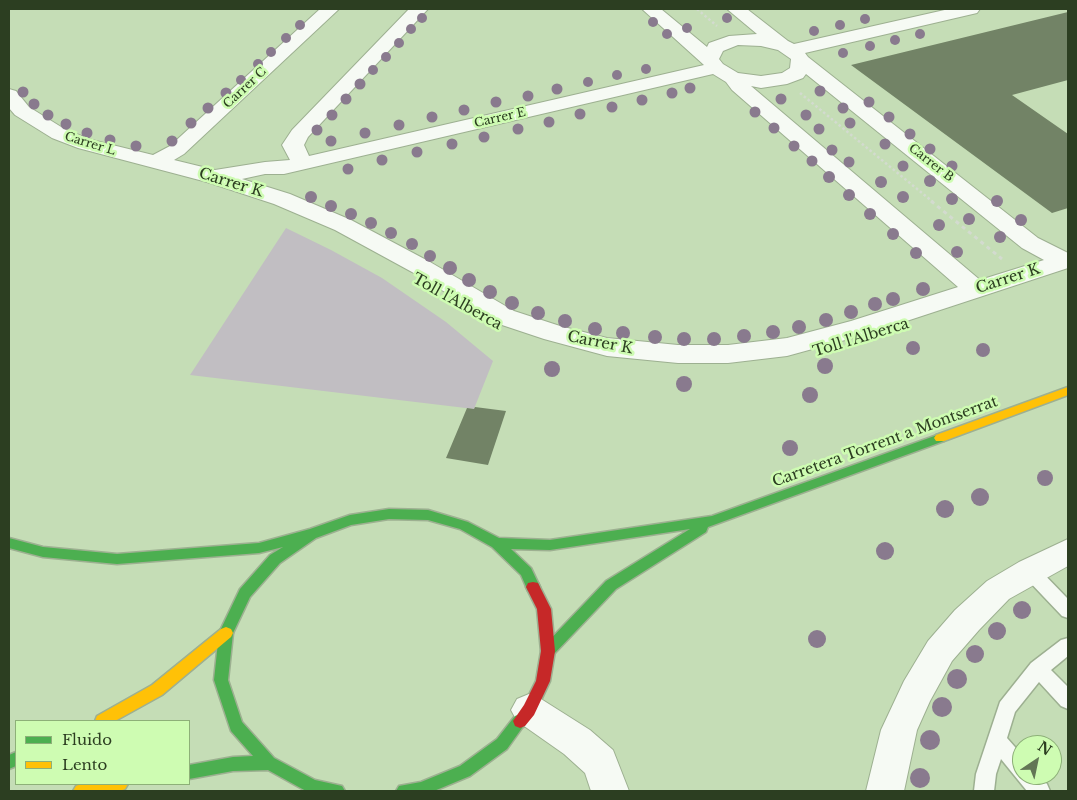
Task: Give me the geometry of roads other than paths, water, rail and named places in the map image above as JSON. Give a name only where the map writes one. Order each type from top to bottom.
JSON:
[{"type":"main road","name":"Carretera Torrent a Montserrat","points":[[713,521],[1068,390]]},
{"type":"main road","points":[[9,543],[43,552],[117,559],[259,548],[312,534],[350,520],[389,514],[428,515],[464,525],[497,542],[526,572],[544,609],[548,651],[542,681],[529,710],[502,744],[466,771],[420,790],[404,791]]},
{"type":"main road","points":[[497,542],[558,544],[713,521]]},
{"type":"main road","points":[[548,651],[611,585],[713,521]]},
{"type":"main road","points":[[312,534],[275,560],[245,593],[226,632],[221,680],[236,726],[269,764],[313,787],[337,791]]},
{"type":"main road","points":[[104,720],[158,690],[226,632]]},
{"type":"main road","points":[[190,772],[233,764],[269,764]]},
{"type":"main road","points":[[81,791],[114,785]]},
{"type":"street","name":"Carrer C","points":[[155,162],[177,150],[330,9]]},
{"type":"street","points":[[266,194],[270,181],[293,165],[293,145],[298,134],[419,9]]},
{"type":"street","points":[[651,9],[976,290]]},
{"type":"street","name":"Carrer B","points":[[736,9],[1030,242],[1066,260]]},
{"type":"street","points":[[792,52],[800,68],[796,74],[775,82],[747,81],[720,68],[712,53],[716,47],[735,40],[761,40],[792,52],[971,9]]},
{"type":"street","name":"Carrer E","points":[[215,177],[293,165],[720,68]]},
{"type":"street","name":"Carrer L","points":[[9,95],[22,111],[59,134],[84,144],[155,162]]},
{"type":"street","name":"Carrer K","points":[[155,162],[215,177],[266,194],[343,225],[421,267],[505,317],[553,333],[608,347],[678,354],[728,354],[787,347],[858,328],[1066,260]]},
{"type":"street","points":[[885,791],[900,730],[916,692],[940,651],[967,620],[998,590],[1068,552]]},
{"type":"street","points":[[529,710],[577,742],[600,762],[610,791]]},
{"type":"lane","points":[[1030,571],[1068,611]]},
{"type":"lane","points":[[984,791],[986,774],[1007,708],[1038,669],[1068,646]]},
{"type":"lane","points":[[1038,669],[1068,700]]},
{"type":"lane","points":[[997,740],[1012,758]]}]
